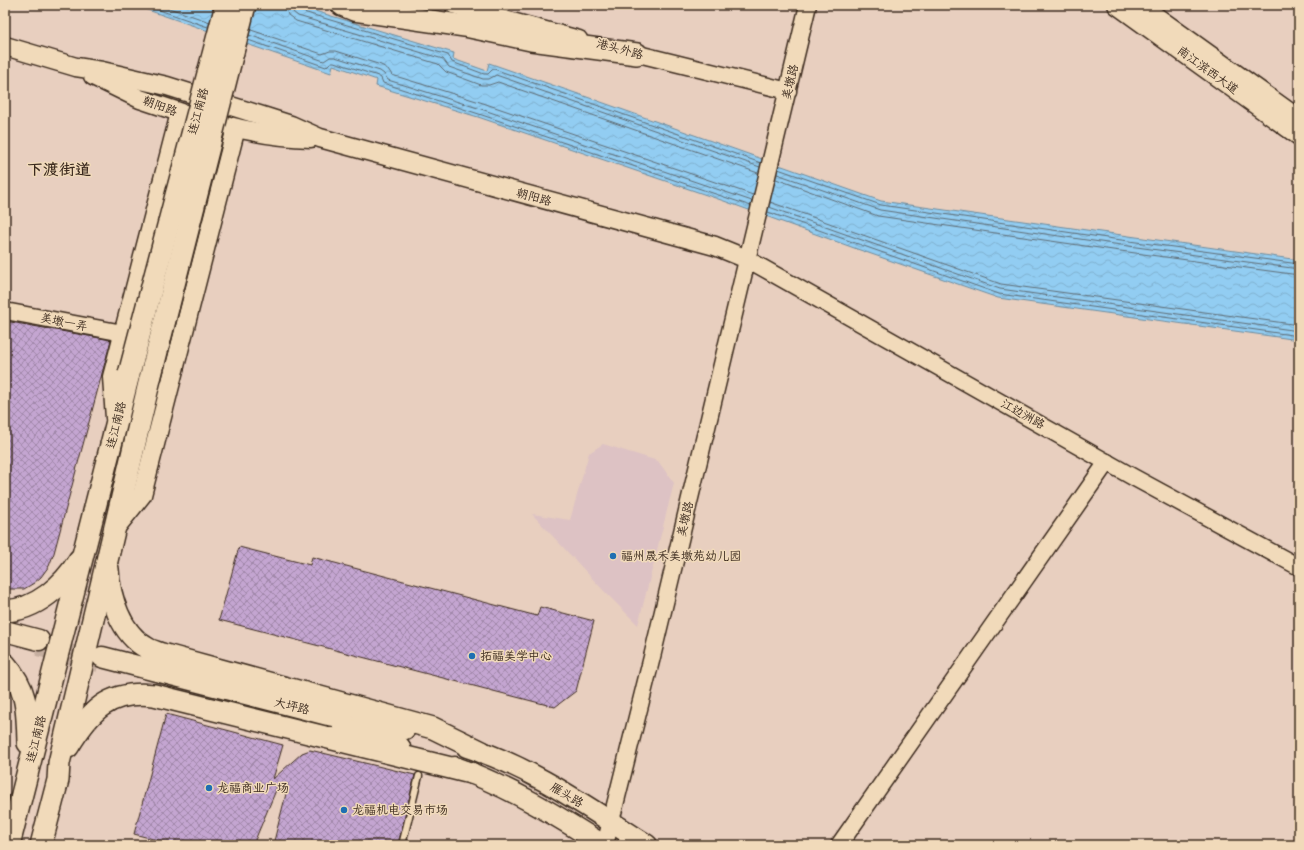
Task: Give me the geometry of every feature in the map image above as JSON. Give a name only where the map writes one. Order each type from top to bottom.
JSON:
[{"type":"highway","name":"连江南路","points":[[9,845],[129,374],[226,5]]},
{"type":"highway","name":"连江南路","points":[[41,845],[58,780],[59,764],[112,533],[245,5]]},
{"type":"highway","points":[[342,5],[354,10],[465,26],[531,40],[637,54]]},
{"type":"highway","points":[[5,611],[24,608],[36,603],[47,595],[75,568],[84,553]]},
{"type":"highway","points":[[108,555],[108,576],[114,603],[124,626],[134,639],[147,648],[162,654],[433,728],[482,752]]},
{"type":"highway","points":[[5,664],[19,682],[24,698],[27,716],[29,766]]},
{"type":"highway","points":[[59,764],[80,726],[93,713],[100,707],[120,697],[128,694],[137,694],[154,695],[471,773]]},
{"type":"main road","name":"南江滨西大道","points":[[1117,5],[1299,136]]},
{"type":"main road","name":"南江滨西大道","points":[[1140,5],[1299,119]]},
{"type":"main road","name":"朝阳路","points":[[5,46],[76,67],[167,86],[291,125],[320,138],[715,246],[747,259]]},
{"type":"main road","name":"朝阳路","points":[[76,67],[140,99],[180,113],[257,133],[285,137],[320,138]]},
{"type":"main road","points":[[116,425],[112,377],[180,113]]},
{"type":"main road","points":[[112,533],[142,495],[236,128]]},
{"type":"main road","points":[[168,158],[172,154],[179,152],[220,162],[225,172]]},
{"type":"main road","points":[[5,631],[38,643],[5,638]]},
{"type":"main road","name":"大坪路","points":[[471,773],[326,721],[101,660],[328,715],[394,727],[482,752]]},
{"type":"main road","name":"雁头路","points":[[482,752],[512,764],[541,780],[648,845]]},
{"type":"main road","name":"雁头路","points":[[471,773],[520,795],[604,845]]},
{"type":"street","name":"港头外路","points":[[453,5],[637,54],[788,90]]},
{"type":"street","name":"美墩路","points":[[604,845],[652,657],[808,5]]},
{"type":"street","name":"江边洲路","points":[[747,259],[1107,462],[1299,567]]},
{"type":"street","name":"美墩一弄","points":[[5,311],[123,333]]},
{"type":"street","points":[[839,845],[1107,462]]},
{"type":"lane","points":[[402,845],[419,776]]},
{"type":"shaded area","name":"福州晟禾美墩苑幼儿园","points":[[603,444],[658,461],[674,483],[638,625],[532,514],[570,520],[589,453]]},
{"type":"water","points":[[133,5],[295,5],[454,53],[453,59],[487,71],[489,63],[881,201],[1299,260],[1299,340],[998,298],[724,201],[478,117],[376,86],[377,80],[333,65],[331,73]]},
{"type":"building","points":[[5,321],[111,340],[54,553],[49,566],[41,577],[24,589],[5,589]]},
{"type":"building","name":"拓福美学中心","points":[[239,547],[310,565],[312,557],[537,616],[540,607],[594,621],[576,691],[555,707],[219,620]]},
{"type":"building","points":[[166,714],[283,745],[273,779],[302,753],[310,750],[415,775],[398,845],[273,845],[288,786],[279,783],[253,845],[176,845],[134,834]]},
{"type":"tunnel","points":[[38,646],[99,662]]},
{"type":"place","name":"福州晟禾美墩苑幼儿园","points":[[613,556]]},
{"type":"place","name":"拓福美学中心","points":[[472,656]]},
{"type":"place","name":"龙福商业广场","points":[[209,788]]},
{"type":"place","name":"龙福机电交易市场","points":[[344,810]]},
{"type":"district","name":"下渡街道","points":[[59,170]]}]
